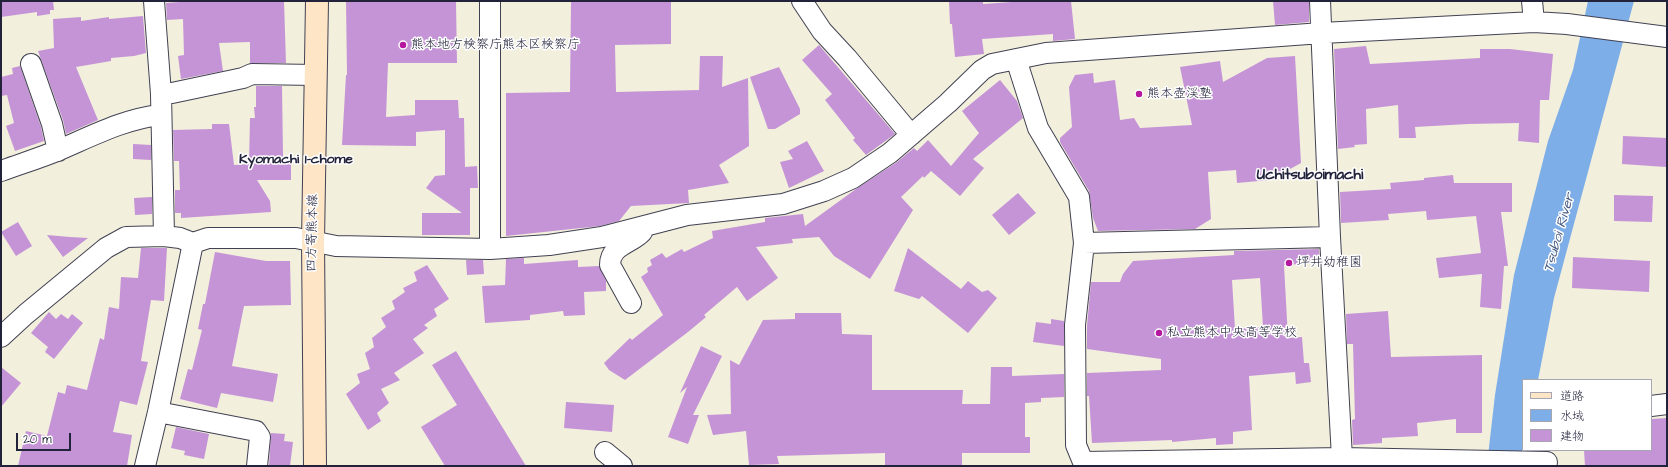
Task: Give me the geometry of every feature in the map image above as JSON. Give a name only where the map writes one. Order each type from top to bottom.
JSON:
[{"type":"main road","name":"四方寄熊本線","points":[[315,466],[313,242],[317,1]]},
{"type":"street","points":[[154,1],[161,94],[160,115],[164,236]]},
{"type":"street","points":[[490,1],[490,248]]},
{"type":"street","points":[[802,1],[822,31],[847,58],[911,136]]},
{"type":"street","points":[[1320,1],[1330,237],[1342,458]]},
{"type":"street","points":[[1532,1],[1534,22]]},
{"type":"street","points":[[1,338],[26,314],[106,248],[126,236],[164,236],[180,238],[193,243],[208,238],[296,238],[336,246],[490,248],[548,245],[602,237],[687,215],[783,204],[824,191],[853,178],[890,153],[911,136],[982,70],[992,64],[1046,53],[1322,33],[1534,22],[1567,24],[1667,37]]},
{"type":"street","points":[[1016,59],[1038,128],[1079,197],[1084,243],[1075,325],[1076,445],[1083,462],[1198,463],[1342,458],[1545,460]]},
{"type":"street","points":[[30,64],[52,124],[58,151]]},
{"type":"street","points":[[161,94],[243,78],[252,74],[316,75]]},
{"type":"street","points":[[1,171],[58,151],[116,125],[145,116],[160,115]]},
{"type":"street","points":[[631,303],[610,265],[610,259],[615,250],[642,233],[640,227]]},
{"type":"street","points":[[1084,243],[1330,237]]},
{"type":"street","points":[[145,466],[158,412],[193,243]]},
{"type":"street","points":[[1652,406],[1667,404]]},
{"type":"street","points":[[158,412],[256,431],[260,437],[257,466]]},
{"type":"street","points":[[605,452],[622,466]]},
{"type":"water","name":"Tsuboi River","points":[[1588,1],[1634,1],[1554,298],[1538,379],[1522,379],[1522,451],[1534,451],[1535,466],[1488,456],[1495,395],[1514,275],[1548,141],[1573,70]]},
{"type":"building","points":[[1,1],[53,1],[54,10],[50,10],[50,14],[37,16],[37,12],[1,17]]},
{"type":"building","points":[[194,1],[284,1],[286,63],[250,63],[250,42],[219,43],[223,71],[181,79],[178,56],[184,55],[183,19],[167,20],[166,3]]},
{"type":"building","points":[[346,1],[456,1],[457,63],[388,63],[386,117],[415,115],[415,100],[458,100],[459,118],[464,118],[465,167],[477,166],[478,188],[470,188],[470,235],[422,235],[422,213],[462,213],[426,188],[435,176],[445,175],[445,130],[416,132],[416,146],[342,145],[347,75]]},
{"type":"building","points":[[571,1],[671,1],[671,44],[615,45],[616,92],[699,90],[700,56],[723,56],[722,87],[748,78],[749,146],[719,165],[729,183],[688,190],[689,203],[631,206],[619,221],[600,226],[506,236],[506,93],[570,92]]},
{"type":"building","points":[[949,1],[983,1],[983,4],[1026,1],[1071,1],[1075,39],[1053,41],[1053,34],[982,39],[984,54],[955,57],[952,24],[950,24]]},
{"type":"building","points":[[1273,1],[1309,1],[1309,22],[1275,25]]},
{"type":"building","points":[[143,16],[146,53],[134,56],[111,58],[111,61],[76,67],[98,120],[66,134],[63,120],[38,51],[54,48],[53,19],[81,17],[81,21],[109,17],[109,19]]},
{"type":"building","points":[[819,45],[895,134],[866,155],[853,140],[855,138],[825,100],[832,94],[802,60]]},
{"type":"building","points":[[1366,46],[1370,64],[1480,58],[1480,49],[1510,49],[1553,54],[1549,100],[1540,100],[1539,143],[1518,141],[1519,123],[1415,127],[1416,138],[1399,138],[1398,105],[1366,109],[1367,144],[1354,145],[1355,147],[1338,149],[1334,49]]},
{"type":"building","points":[[1295,56],[1301,163],[1270,180],[1237,183],[1236,170],[1208,172],[1211,219],[1195,229],[1098,231],[1093,218],[1089,191],[1060,142],[1060,138],[1072,127],[1069,87],[1075,75],[1093,73],[1094,83],[1115,80],[1120,120],[1134,118],[1140,128],[1192,125],[1180,67],[1220,61],[1223,82],[1267,58]]},
{"type":"building","points":[[20,66],[41,127],[44,141],[15,151],[6,126],[14,123],[7,95],[1,96],[1,77],[13,74],[12,68]]},
{"type":"building","points":[[779,67],[800,109],[800,114],[775,129],[768,129],[750,77]]},
{"type":"building","points":[[1000,80],[1017,101],[1023,118],[973,159],[984,168],[960,196],[931,171],[924,178],[923,176],[901,197],[913,210],[870,279],[834,256],[819,237],[792,239],[793,243],[756,247],[778,278],[747,301],[737,287],[704,315],[706,317],[688,332],[625,380],[609,370],[604,363],[630,338],[632,340],[663,315],[641,277],[648,272],[647,268],[652,265],[650,260],[662,253],[666,258],[682,249],[684,252],[713,238],[712,231],[765,222],[765,218],[803,214],[805,226],[856,189],[897,162],[914,148],[917,151],[928,140],[951,166],[979,133],[962,111]]},
{"type":"building","points":[[256,86],[282,86],[283,157],[291,157],[291,180],[257,180],[270,201],[271,212],[181,218],[181,213],[175,213],[175,190],[180,190],[179,161],[174,161],[173,130],[212,129],[212,124],[229,124],[234,165],[249,164],[250,118],[255,118],[254,107],[256,107]]},
{"type":"building","points":[[1623,136],[1667,138],[1666,167],[1622,164]]},
{"type":"building","points":[[807,141],[824,171],[789,188],[780,162],[793,159],[788,151]]},
{"type":"building","points":[[133,144],[151,145],[151,160],[133,159]]},
{"type":"building","points":[[1453,175],[1454,183],[1512,183],[1512,212],[1501,212],[1508,266],[1504,266],[1501,309],[1480,307],[1482,274],[1439,278],[1436,258],[1481,253],[1476,216],[1427,220],[1426,211],[1388,214],[1389,220],[1341,223],[1340,192],[1391,189],[1390,183],[1424,180],[1424,178]]},
{"type":"building","points":[[1018,193],[1036,213],[1009,235],[992,215]]},
{"type":"building","points":[[1614,195],[1653,196],[1652,222],[1614,221]]},
{"type":"building","points":[[152,197],[152,214],[135,215],[134,198]]},
{"type":"building","points":[[18,222],[32,246],[16,256],[1,232]]},
{"type":"building","points":[[47,235],[70,237],[88,238],[63,257]]},
{"type":"building","points":[[141,248],[167,248],[164,301],[151,300],[141,361],[148,362],[137,405],[120,401],[113,432],[132,435],[127,466],[18,466],[26,431],[47,436],[58,392],[65,394],[67,385],[87,390],[100,338],[104,340],[109,307],[119,309],[121,277],[138,278]]},
{"type":"building","points":[[908,248],[961,289],[968,281],[982,292],[988,290],[997,298],[968,333],[922,296],[919,299],[894,291]]},
{"type":"building","points":[[1319,249],[1320,263],[1284,265],[1288,338],[1302,337],[1304,363],[1309,363],[1311,382],[1296,384],[1295,372],[1249,376],[1252,430],[1233,432],[1233,444],[1216,445],[1216,438],[1172,442],[1172,440],[1092,443],[1089,396],[1087,396],[1087,373],[1161,370],[1161,359],[1087,349],[1087,326],[1091,282],[1120,282],[1123,274],[1133,261],[1234,255],[1234,251]],"holes":[[[1260,278],[1263,327],[1235,329],[1232,280]]]},
{"type":"building","points":[[215,252],[266,261],[290,261],[291,305],[244,306],[232,366],[278,374],[273,402],[221,393],[217,408],[180,399],[188,369],[192,370],[202,330],[198,329],[203,304],[205,304]]},
{"type":"building","points":[[1573,257],[1650,261],[1649,292],[1572,288]]},
{"type":"building","points":[[524,258],[524,264],[578,260],[578,267],[599,266],[606,281],[606,291],[584,292],[585,315],[564,316],[563,311],[530,315],[530,320],[485,323],[482,286],[505,285],[506,259]]},
{"type":"building","points":[[466,260],[483,260],[484,274],[467,275]]},
{"type":"building","points":[[427,265],[449,299],[434,309],[437,316],[424,325],[428,328],[413,339],[424,353],[394,373],[400,380],[381,389],[389,403],[377,413],[381,421],[368,430],[346,394],[360,383],[357,374],[370,369],[365,353],[374,347],[372,338],[386,327],[381,318],[395,309],[392,301],[405,292],[403,288],[417,281],[414,272]]},
{"type":"building","points":[[1388,311],[1391,357],[1482,355],[1482,433],[1456,433],[1456,419],[1417,423],[1418,436],[1382,438],[1382,443],[1353,445],[1352,420],[1355,419],[1353,344],[1347,344],[1346,314]]},
{"type":"building","points":[[49,312],[56,319],[61,314],[68,319],[72,314],[83,323],[54,359],[45,352],[48,347],[31,333]]},
{"type":"building","points":[[795,313],[841,313],[842,334],[872,335],[872,390],[963,390],[962,404],[990,404],[991,367],[1012,367],[1012,376],[1064,374],[1064,397],[1041,398],[1041,402],[1025,403],[1025,437],[1030,437],[1030,453],[962,453],[962,466],[885,466],[885,453],[777,456],[779,464],[749,465],[746,431],[713,435],[707,415],[731,414],[730,360],[739,365],[763,320],[795,319]]},
{"type":"building","points":[[1051,319],[1064,321],[1064,346],[1033,342],[1036,322],[1051,324]]},
{"type":"building","points":[[701,346],[722,356],[693,415],[699,415],[688,444],[668,437],[687,387],[680,393]]},
{"type":"building","points":[[456,351],[526,466],[445,466],[421,427],[457,405],[432,365]]},
{"type":"building","points":[[1,367],[21,383],[1,407]]},
{"type":"building","points":[[566,402],[614,405],[612,432],[564,428]]},
{"type":"building","points":[[1667,418],[1667,466],[1585,466],[1584,451],[1652,451],[1652,419]]},
{"type":"building","points":[[176,427],[209,434],[204,459],[184,455],[185,451],[171,448]]},
{"type":"building","points":[[271,433],[285,434],[284,441],[293,442],[290,466],[269,466]]},
{"type":"place","name":"熊本地方検察庁熊本区検察庁","points":[[403,45]]},
{"type":"place","name":"熊本壺渓塾","points":[[1139,94]]},
{"type":"place","name":"坪井幼稚園","points":[[1289,263]]},
{"type":"place","name":"私立熊本中央高等学校","points":[[1159,333]]},
{"type":"district","name":"Kyomachi 1-chome","points":[[296,160]]},
{"type":"district","name":"Uchitsuboimachi","points":[[1310,176]]}]
